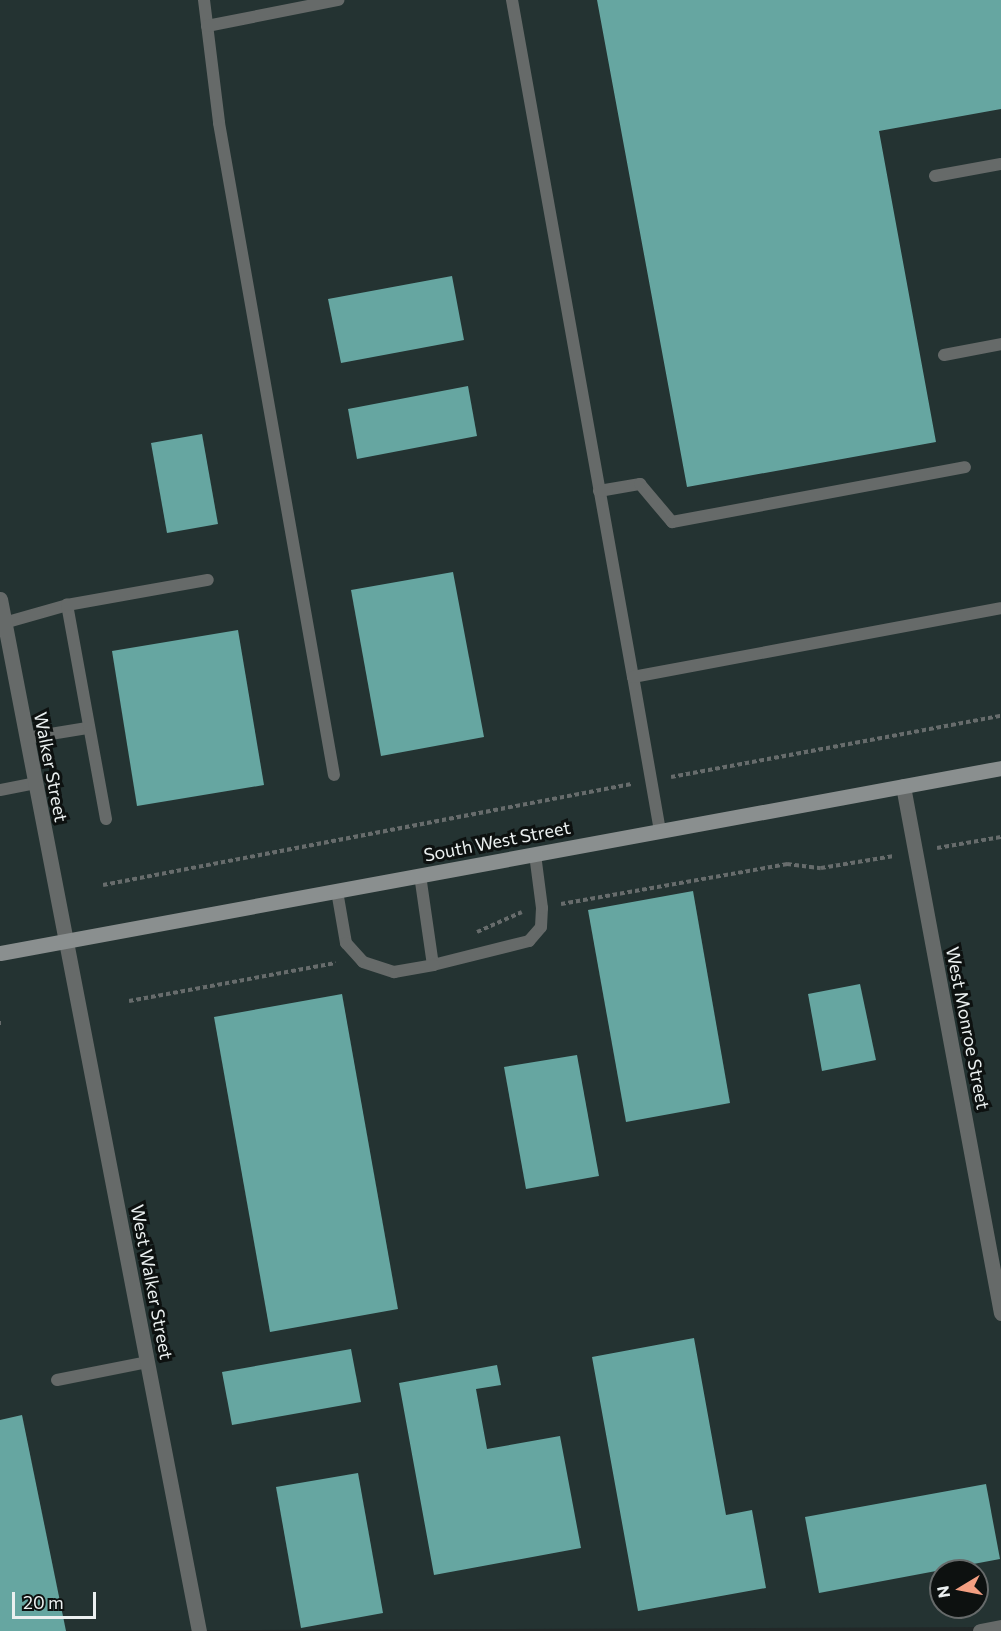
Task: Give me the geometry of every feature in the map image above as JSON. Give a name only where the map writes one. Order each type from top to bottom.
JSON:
[{"type":"main road","name":"South West Street","points":[[0,953],[1001,768]]},
{"type":"street","name":"Walker Street","points":[[0,599],[6,660],[26,738],[64,941]]},
{"type":"street","name":"West Monroe Street","points":[[903,786],[1001,1313]]},
{"type":"street","name":"West Walker Street","points":[[64,941],[199,1631]]},
{"type":"street","points":[[980,1631],[1001,1627]]},
{"type":"lane","points":[[204,0],[334,775]]},
{"type":"lane","points":[[207,26],[338,0]]},
{"type":"lane","points":[[513,0],[660,831]]},
{"type":"lane","points":[[935,176],[1001,165]]},
{"type":"lane","points":[[944,355],[1001,344]]},
{"type":"lane","points":[[599,491],[640,484],[672,522],[965,467]]},
{"type":"lane","points":[[4,623],[67,605],[208,580]]},
{"type":"lane","points":[[67,605],[87,728],[106,819]]},
{"type":"lane","points":[[633,677],[1001,608]]},
{"type":"lane","points":[[26,738],[87,728]]},
{"type":"lane","points":[[0,790],[35,783]]},
{"type":"lane","points":[[337,891],[346,943],[363,962],[394,972],[433,965],[529,941],[541,917],[535,854]]},
{"type":"lane","points":[[420,875],[433,965]]},
{"type":"lane","points":[[57,1380],[148,1362]]},
{"type":"path","points":[[103,885],[1001,716]]},
{"type":"shaded area","points":[[0,0],[1001,0],[1001,1627],[0,1631]]},
{"type":"building","points":[[597,0],[1001,0],[1001,109],[879,131],[936,442],[687,487]]},
{"type":"building","points":[[452,276],[464,340],[341,363],[328,299]]},
{"type":"building","points":[[468,386],[477,436],[357,459],[348,409]]},
{"type":"building","points":[[202,434],[218,524],[167,533],[151,443]]},
{"type":"building","points":[[453,572],[484,737],[381,756],[351,590]]},
{"type":"building","points":[[238,630],[264,785],[137,806],[112,651]]},
{"type":"building","points":[[693,891],[730,1103],[626,1122],[588,910]]},
{"type":"building","points":[[860,984],[876,1060],[822,1071],[808,994]]},
{"type":"building","points":[[342,994],[398,1309],[270,1332],[214,1017]]},
{"type":"building","points":[[577,1055],[599,1176],[526,1189],[504,1067]]},
{"type":"building","points":[[694,1338],[726,1515],[752,1510],[766,1588],[638,1611],[592,1357]]},
{"type":"building","points":[[351,1349],[361,1402],[232,1425],[222,1372]]},
{"type":"building","points":[[497,1365],[501,1385],[476,1389],[487,1449],[560,1436],[581,1548],[434,1575],[399,1383]]},
{"type":"building","points":[[22,1415],[66,1631],[0,1631],[0,1420]]},
{"type":"building","points":[[358,1473],[383,1613],[301,1628],[276,1487]]},
{"type":"building","points":[[986,1484],[1000,1559],[989,1561],[989,1559],[929,1559],[929,1572],[819,1593],[805,1517]]}]
